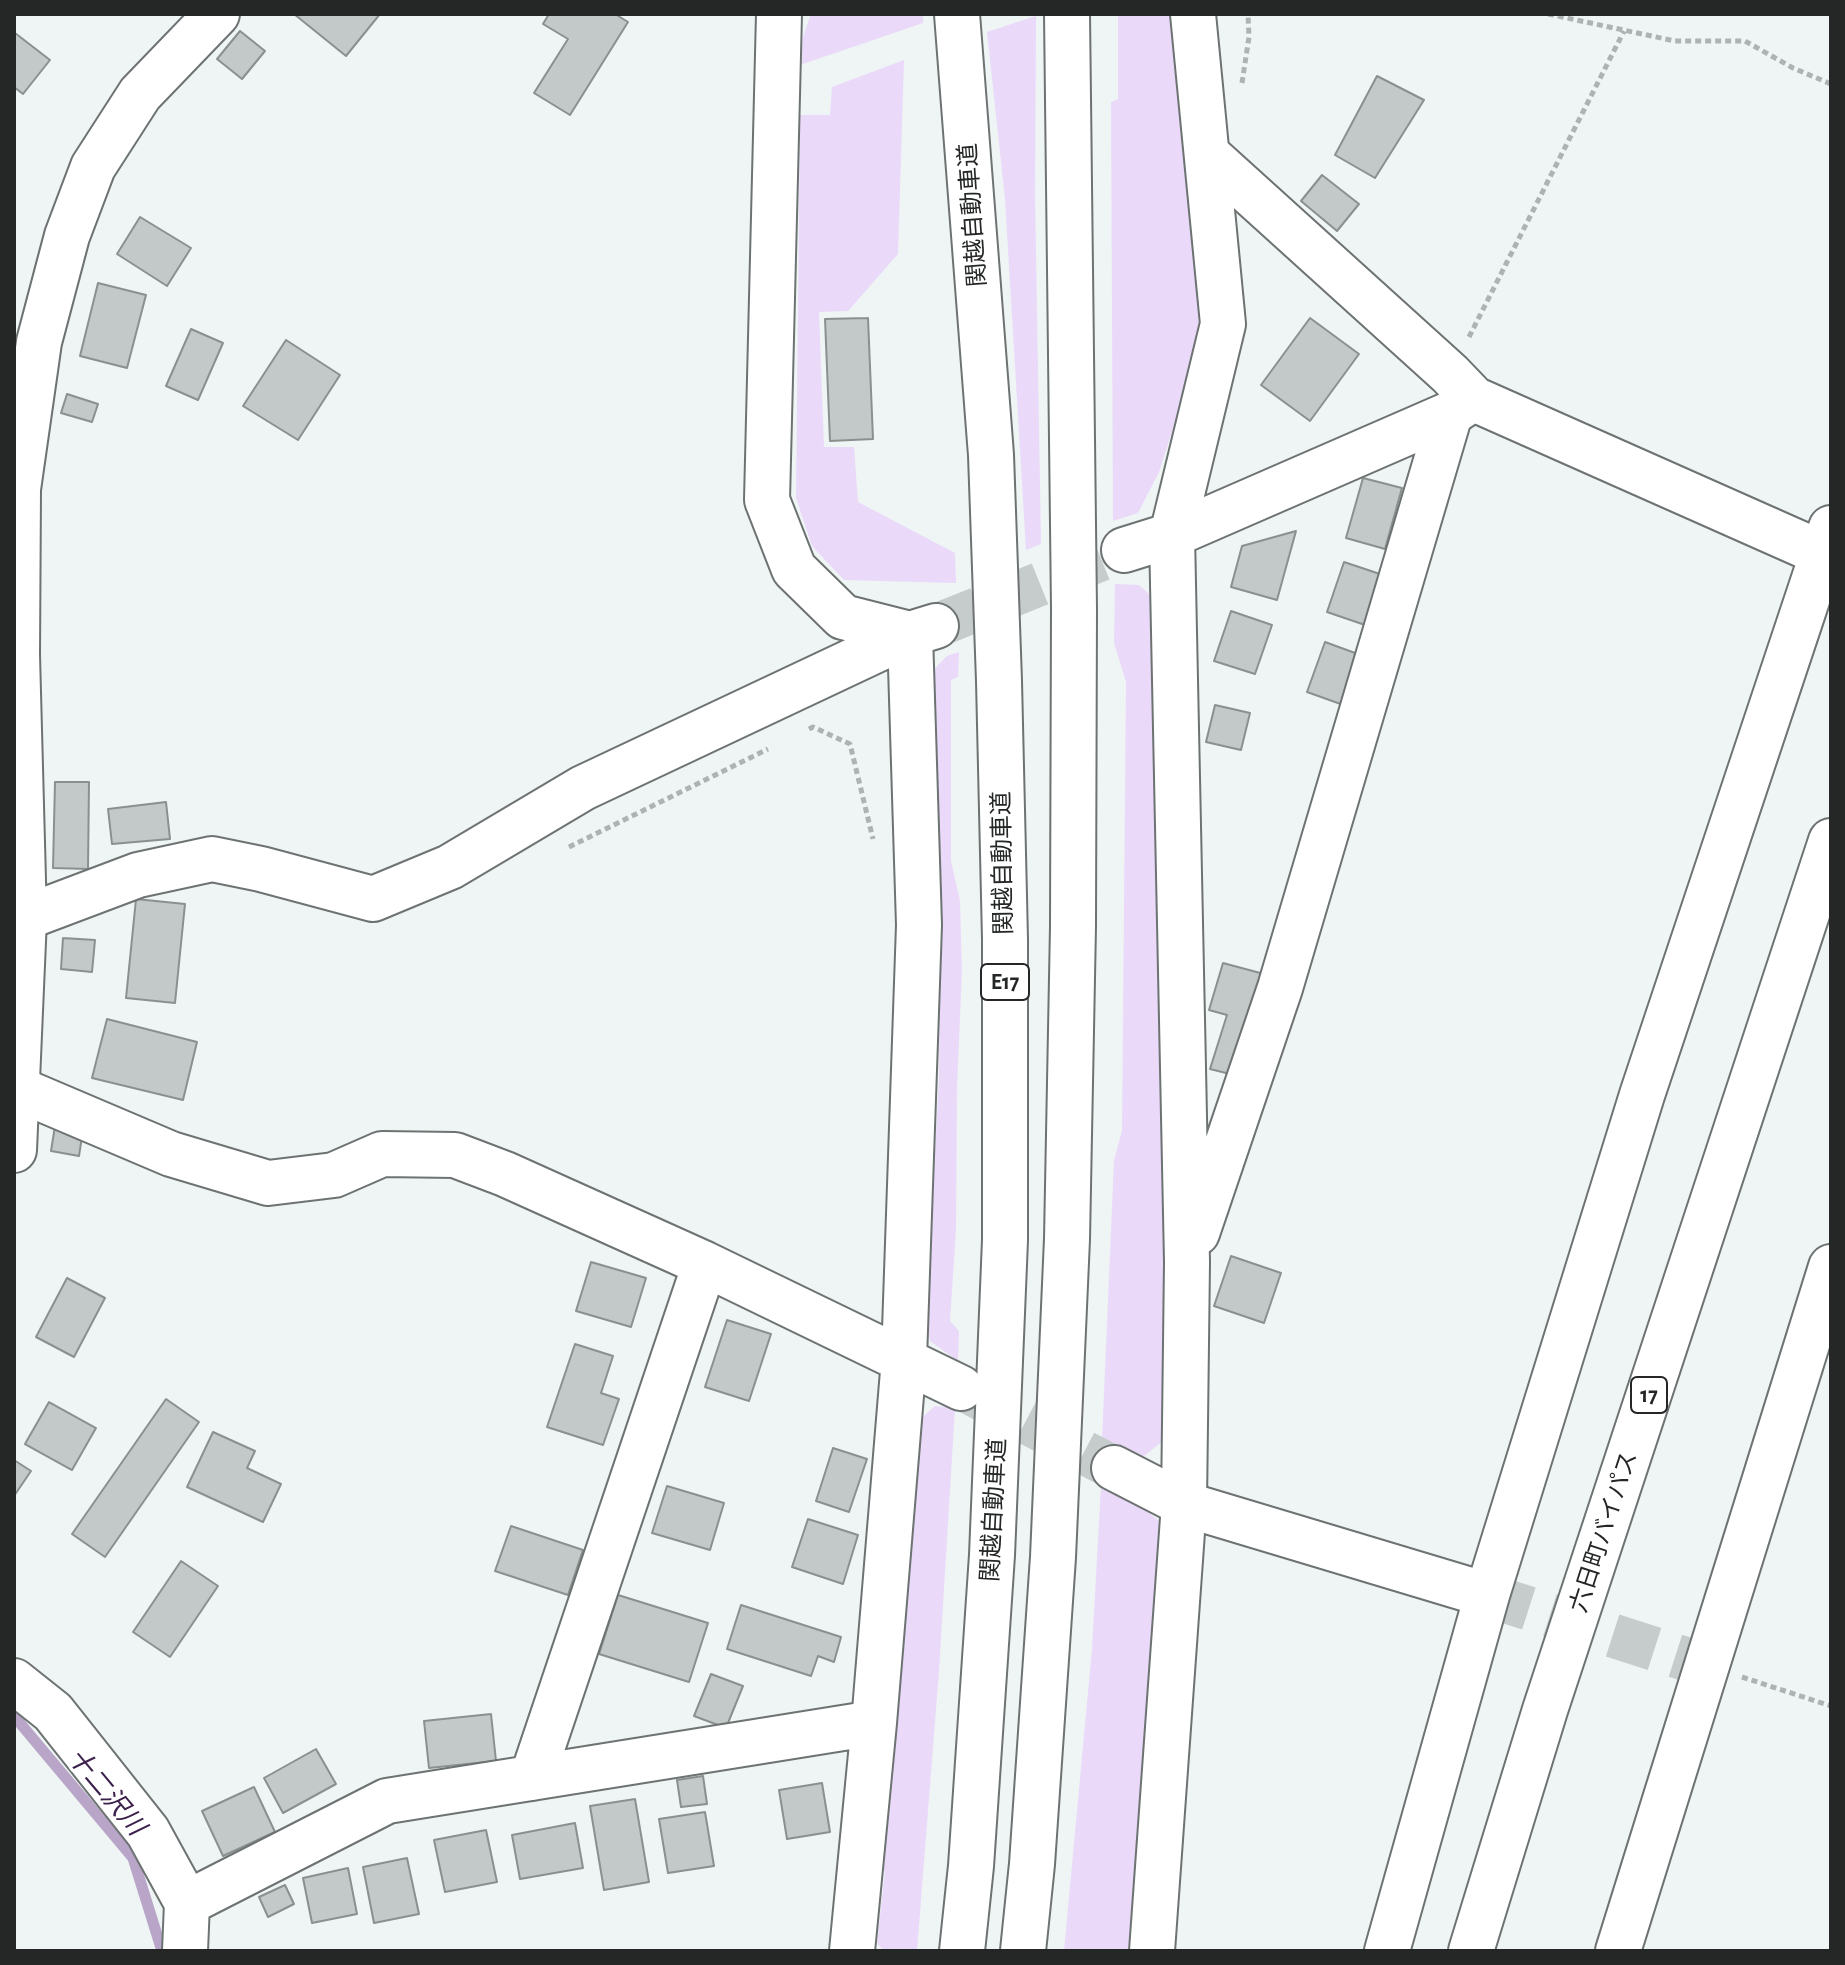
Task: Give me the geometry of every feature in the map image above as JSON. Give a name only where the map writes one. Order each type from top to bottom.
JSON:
[{"type":"main road","points":[[14,1150],[20,946],[16,655],[18,489],[27,333],[93,167],[140,94],[217,14]]},
{"type":"main road","points":[[779,14],[767,500],[794,569],[843,617],[924,629]]},
{"type":"main road","name":"関越自動車道","points":[[957,14],[991,455],[1005,939],[1005,1240],[992,1555],[971,1866],[962,1951]]},
{"type":"main road","points":[[1023,1951],[1053,1557],[1067,1223],[1073,911],[1074,609],[1067,14]]},
{"type":"main road","points":[[1152,1951],[1184,1504],[1187,1262],[1172,535],[1223,324],[1193,14]]},
{"type":"main road","points":[[1208,155],[1458,396],[1826,541],[1642,1095],[1487,1595],[1387,1951]]},
{"type":"main road","points":[[1124,550],[1172,535],[1458,396]]},
{"type":"main road","points":[[1187,1262],[1280,988],[1458,396]]},
{"type":"main road","points":[[20,946],[138,875],[212,859],[373,899],[450,867],[583,788],[924,629]]},
{"type":"main road","points":[[852,1951],[904,1359],[919,925],[924,629]]},
{"type":"main road","name":"六日町バイパス","points":[[1471,1951],[1550,1695],[1831,841]]},
{"type":"main road","points":[[18,1089],[171,1154],[268,1183],[334,1175],[382,1154],[455,1155],[505,1174],[705,1264],[961,1388]]},
{"type":"main road","points":[[532,1778],[705,1264]]},
{"type":"main road","points":[[1618,1951],[1831,1267]]},
{"type":"main road","points":[[1114,1468],[1184,1504],[1487,1595]]},
{"type":"main road","points":[[14,1681],[53,1712],[148,1832],[187,1903],[185,1951]]},
{"type":"main road","points":[[187,1903],[387,1801],[874,1723]]},
{"type":"path","points":[[1548,14],[1675,41],[1745,41],[1793,68],[1831,84]]},
{"type":"path","points":[[1458,396],[1624,31]]},
{"type":"path","points":[[799,734],[813,727],[850,744],[876,849]]},
{"type":"path","points":[[558,852],[771,748]]},
{"type":"path","points":[[1707,1666],[1831,1706]]},
{"type":"shaded area","points":[[811,14],[923,14],[923,23],[800,65],[803,37]]},
{"type":"shaded area","points":[[1118,14],[1171,14],[1198,212],[1208,320],[1159,472],[1138,513],[1113,521],[1111,102],[1118,99]]},
{"type":"shaded area","points":[[1036,16],[1035,195],[1041,544],[1026,550],[1005,199],[987,32]]},
{"type":"shaded area","points":[[904,60],[898,254],[848,311],[819,312],[824,447],[854,447],[858,502],[955,553],[956,583],[844,580],[812,546],[796,498],[800,115],[830,115],[832,87]]},
{"type":"shaded area","points":[[1115,584],[1139,585],[1159,609],[1169,1436],[1143,1457],[1129,1456],[1102,1440],[1114,1160],[1122,1131],[1126,682],[1114,643]]},
{"type":"shaded area","points":[[959,652],[958,677],[951,680],[951,861],[960,901],[962,970],[956,1229],[950,1321],[959,1331],[958,1361],[930,1341],[926,1318],[939,1078],[940,926],[929,680],[947,656]]},
{"type":"shaded area","points":[[935,1406],[955,1408],[917,1951],[884,1951],[877,1943],[885,1871],[880,1870],[919,1420]]},
{"type":"shaded area","points":[[1101,1486],[1134,1501],[1163,1524],[1140,1951],[1064,1951],[1092,1649]]},
{"type":"building","points":[[294,14],[380,14],[346,56]]},
{"type":"building","points":[[549,14],[615,14],[628,22],[570,115],[534,93],[568,39],[543,24]]},
{"type":"building","points":[[240,31],[265,51],[242,79],[217,59]]},
{"type":"building","points":[[15,33],[50,60],[23,94],[14,87]]},
{"type":"building","points":[[1377,76],[1424,100],[1375,178],[1335,155]]},
{"type":"building","points":[[1322,175],[1359,204],[1337,231],[1301,201]]},
{"type":"building","points":[[140,217],[191,248],[167,286],[117,254]]},
{"type":"building","points":[[98,283],[146,295],[127,368],[80,356]]},
{"type":"building","points":[[868,318],[873,439],[830,441],[825,319]]},
{"type":"building","points":[[1310,318],[1359,354],[1310,421],[1261,385]]},
{"type":"building","points":[[191,329],[223,343],[198,400],[166,386]]},
{"type":"building","points":[[286,340],[340,375],[298,440],[243,406]]},
{"type":"building","points":[[67,394],[98,404],[92,422],[61,413]]},
{"type":"building","points":[[1363,478],[1402,488],[1385,549],[1346,538]]},
{"type":"building","points":[[1296,531],[1277,600],[1231,587],[1242,546]]},
{"type":"building","points":[[1344,562],[1386,576],[1368,626],[1327,612]]},
{"type":"building","points":[[1231,611],[1272,625],[1255,674],[1214,661]]},
{"type":"building","points":[[1325,642],[1366,657],[1349,707],[1307,692]]},
{"type":"building","points":[[1215,705],[1250,713],[1241,750],[1206,742]]},
{"type":"building","points":[[55,782],[89,782],[88,869],[53,868]]},
{"type":"building","points":[[166,802],[170,839],[112,844],[108,809]]},
{"type":"building","points":[[136,899],[185,904],[175,1003],[126,998]]},
{"type":"building","points":[[63,938],[95,940],[92,972],[61,969]]},
{"type":"building","points":[[1223,963],[1264,974],[1234,1075],[1210,1069],[1227,1015],[1209,1010]]},
{"type":"building","points":[[107,1019],[197,1042],[183,1100],[92,1078]]},
{"type":"building","points":[[55,1126],[83,1130],[79,1156],[51,1151]]},
{"type":"building","points":[[1231,1256],[1281,1273],[1264,1323],[1214,1306]]},
{"type":"building","points":[[591,1262],[646,1278],[631,1327],[576,1311]]},
{"type":"building","points":[[67,1278],[105,1298],[74,1357],[36,1337]]},
{"type":"building","points":[[727,1320],[771,1334],[749,1401],[705,1387]]},
{"type":"building","points":[[575,1344],[613,1356],[601,1393],[619,1399],[603,1445],[547,1427]]},
{"type":"building","points":[[166,1399],[199,1422],[105,1557],[72,1534]]},
{"type":"building","points":[[49,1402],[96,1428],[72,1470],[25,1444]]},
{"type":"building","points":[[213,1432],[255,1451],[247,1468],[281,1484],[263,1522],[187,1487]]},
{"type":"building","points":[[833,1448],[867,1459],[849,1512],[816,1501]]},
{"type":"building","points":[[14,1460],[31,1471],[14,1496]]},
{"type":"building","points":[[667,1486],[724,1503],[710,1550],[652,1533]]},
{"type":"building","points":[[808,1519],[858,1535],[843,1584],[792,1567]]},
{"type":"building","points":[[511,1526],[583,1550],[568,1595],[495,1571]]},
{"type":"building","points":[[181,1561],[218,1586],[170,1657],[133,1632]]},
{"type":"building","points":[[618,1595],[708,1623],[689,1682],[599,1654]]},
{"type":"building","points":[[741,1605],[841,1637],[834,1662],[818,1656],[811,1676],[727,1649]]},
{"type":"building","points":[[711,1674],[743,1686],[726,1728],[694,1716]]},
{"type":"building","points":[[491,1714],[496,1761],[429,1768],[424,1721]]},
{"type":"building","points":[[316,1749],[336,1784],[283,1813],[264,1778]]},
{"type":"building","points":[[703,1776],[707,1804],[681,1807],[677,1780]]},
{"type":"building","points":[[822,1783],[830,1832],[787,1839],[779,1790]]},
{"type":"building","points":[[254,1787],[275,1832],[223,1856],[202,1811]]},
{"type":"building","points":[[635,1799],[649,1882],[604,1890],[590,1806]]},
{"type":"building","points":[[705,1812],[714,1866],[668,1873],[659,1819]]},
{"type":"building","points":[[575,1823],[583,1868],[520,1879],[512,1835]]},
{"type":"building","points":[[486,1830],[497,1882],[445,1892],[434,1840]]},
{"type":"building","points":[[407,1858],[419,1914],[374,1923],[363,1867]]},
{"type":"building","points":[[348,1868],[357,1914],[312,1923],[303,1878]]},
{"type":"building","points":[[285,1885],[294,1904],[268,1917],[259,1897]]},
{"type":"waterway","name":"十二沢川","points":[[14,1716],[133,1858],[162,1951]]},
{"type":"tunnel","points":[[938,625],[1124,550]]},
{"type":"tunnel","points":[[967,1391],[1114,1468]]},
{"type":"tunnel","points":[[1487,1595],[1707,1666]]}]
